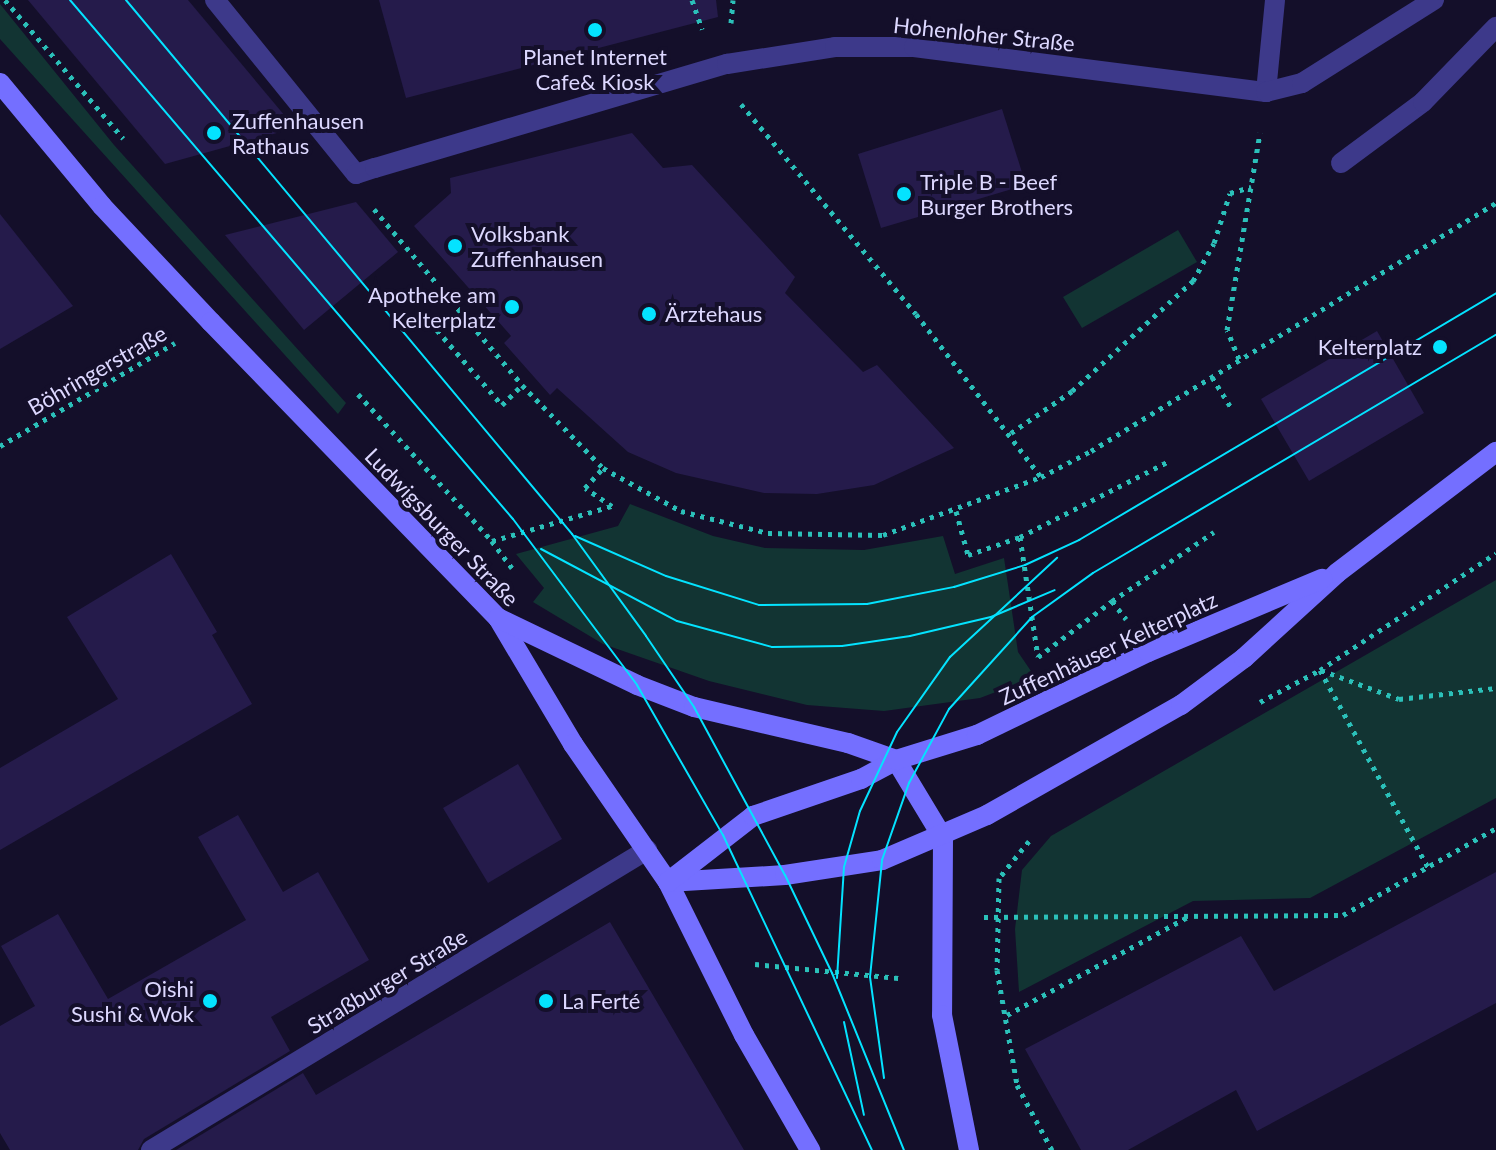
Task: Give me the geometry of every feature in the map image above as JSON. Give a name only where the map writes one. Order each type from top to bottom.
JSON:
[{"type":"main road","name":"Ludwigsburger Straße","points":[[0,83],[102,206],[498,618],[573,744],[668,882],[744,1035],[810,1150]]},
{"type":"main road","name":"Zuffenhäuser Kelterplatz","points":[[668,882],[844,867],[943,838],[1181,705],[1244,658],[1337,573],[1496,452]]},
{"type":"main road","name":"Zuffenhäuser Kelterplatz","points":[[668,882],[753,816],[861,779],[896,760],[1034,711],[1148,652],[1337,573]]},
{"type":"main road","points":[[498,618],[637,685],[694,707],[848,743],[896,760],[943,838],[939,926],[942,1015],[969,1150]]},
{"type":"street","name":"Hohenloher Straße","points":[[215,0],[356,174],[727,64],[835,47],[914,47],[1266,92],[1302,83],[1434,0]]},
{"type":"street","points":[[1266,92],[1275,0]]},
{"type":"street","points":[[1341,163],[1423,102],[1496,27]]},
{"type":"street","name":"Straßburger Straße","points":[[151,1150],[647,850]]},
{"type":"path","points":[[5,0],[123,138]]},
{"type":"path","points":[[727,64],[745,114],[1011,433],[1041,477]]},
{"type":"path","points":[[1239,359],[1227,330],[1266,92]]},
{"type":"path","points":[[1011,433],[1072,391],[1193,281],[1214,243],[1230,193],[1251,187]]},
{"type":"path","points":[[369,203],[522,385],[603,468],[681,511],[768,533],[883,535],[956,511],[1041,477],[1212,377],[1496,203]]},
{"type":"path","name":"Böhringerstraße","points":[[0,446],[211,322]]},
{"type":"path","points":[[437,330],[502,405],[522,385]]},
{"type":"path","points":[[1212,377],[1232,409]]},
{"type":"path","points":[[358,394],[492,541],[522,582],[498,618]]},
{"type":"path","points":[[956,511],[968,555],[1020,537],[1171,460]]},
{"type":"path","points":[[492,541],[612,506],[585,488],[603,468]]},
{"type":"path","points":[[1020,537],[1038,657],[1112,601],[1214,532]]},
{"type":"path","points":[[1254,705],[1320,670],[1496,553]]},
{"type":"path","points":[[1112,601],[1148,652]]},
{"type":"path","points":[[1320,670],[1399,699],[1496,688]]},
{"type":"path","points":[[1320,670],[1428,867]]},
{"type":"path","points":[[939,926],[999,914],[1343,915],[1496,828]]},
{"type":"path","points":[[999,914],[997,970],[1017,1085],[1052,1150]]},
{"type":"path","points":[[1007,1015],[1190,916]]},
{"type":"path","points":[[758,978],[751,964],[898,980],[898,966]]},
{"type":"green space","points":[[0,4],[114,145],[346,403],[338,414],[0,39]]},
{"type":"green space","points":[[1178,230],[1197,262],[1082,328],[1063,297]]},
{"type":"green space","points":[[630,504],[713,536],[765,548],[864,550],[943,536],[955,574],[1004,558],[1018,652],[1035,677],[980,698],[884,711],[807,705],[709,681],[603,644],[533,602],[544,588],[516,554],[618,526]]},
{"type":"green space","points":[[1496,580],[1496,798],[1310,898],[1193,901],[1019,992],[1015,929],[1022,870],[1051,836]]},
{"type":"building","points":[[28,0],[188,0],[295,128],[165,164]]},
{"type":"building","points":[[379,0],[716,0],[718,17],[406,98]]},
{"type":"building","points":[[1002,109],[1026,185],[881,228],[858,154]]},
{"type":"building","name":"Ärztehaus","points":[[632,133],[663,168],[692,165],[795,277],[785,293],[863,372],[877,365],[954,448],[874,485],[817,494],[764,493],[676,473],[628,452],[557,388],[550,395],[504,343],[511,336],[414,226],[451,193],[450,178]]},
{"type":"building","points":[[356,202],[398,252],[304,330],[225,235]]},
{"type":"building","points":[[0,214],[73,306],[0,349]]},
{"type":"building","points":[[1377,331],[1424,413],[1309,481],[1261,399]]},
{"type":"building","points":[[171,554],[217,632],[212,635],[252,704],[0,850],[0,768],[118,699],[67,617]]},
{"type":"building","points":[[518,764],[562,839],[488,883],[443,808]]},
{"type":"building","points":[[238,815],[283,892],[318,872],[369,960],[271,1017],[290,1051],[144,1139],[138,1150],[10,1150],[0,1133],[0,1026],[35,1006],[1,946],[58,914],[108,999],[246,920],[198,837]]},
{"type":"building","points":[[1496,872],[1496,1003],[1257,1131],[1236,1090],[1128,1150],[1081,1150],[1025,1049],[1241,936],[1274,991]]},
{"type":"building","points":[[610,922],[744,1150],[176,1150],[303,1073],[316,1095]]},
{"type":"tram line","points":[[70,0],[513,519],[637,685],[723,835],[872,1150]]},
{"type":"tram line","points":[[126,0],[572,534],[646,636],[694,707],[785,875],[832,973],[904,1150]]},
{"type":"tram line","points":[[575,536],[666,576],[759,605],[867,604],[954,587],[1025,565],[1079,540],[1496,293]]},
{"type":"tram line","points":[[884,1078],[870,977],[882,860],[909,783],[949,709],[1032,617],[1093,573],[1496,335]]},
{"type":"tram line","points":[[541,549],[677,621],[772,647],[842,646],[910,636],[991,617],[1055,590]]},
{"type":"tram line","points":[[837,978],[844,867],[860,811],[897,732],[950,657],[1057,558]]},
{"type":"tram line","points":[[844,1022],[864,1115]]},
{"type":"place","name":"Planet Internet Cafe& Kiosk","points":[[595,30]]},
{"type":"place","name":"Zuffenhausen Rathaus","points":[[214,133]]},
{"type":"place","name":"Triple B - Beef Burger Brothers","points":[[904,194]]},
{"type":"place","name":"Volksbank Zuffenhausen","points":[[455,246]]},
{"type":"place","name":"Apotheke am Kelterplatz","points":[[512,307]]},
{"type":"place","name":"Ärztehaus","points":[[649,314]]},
{"type":"place","name":"Kelterplatz","points":[[1440,347]]},
{"type":"place","name":"Oishi Sushi & Wok","points":[[210,1001]]},
{"type":"place","name":"La Ferté","points":[[546,1001]]}]
